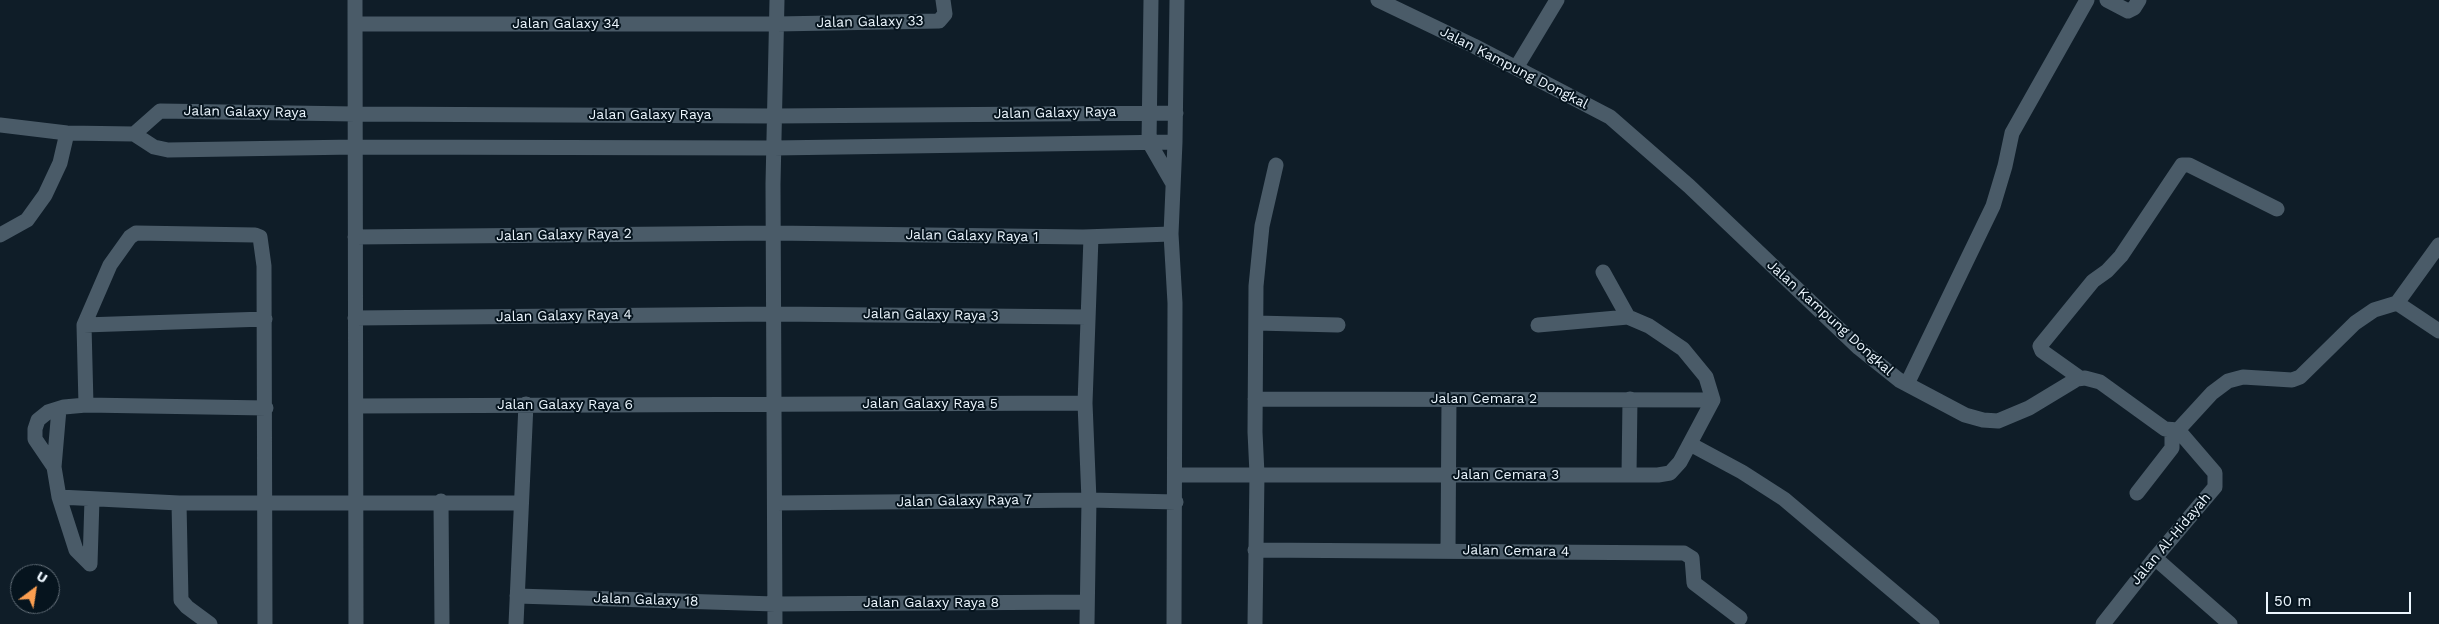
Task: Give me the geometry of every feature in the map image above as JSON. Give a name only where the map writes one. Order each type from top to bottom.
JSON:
[{"type":"street","points":[[355,0],[356,624]]},
{"type":"street","points":[[775,624],[773,233],[777,0]]},
{"type":"street","name":"Jalan Galaxy 33","points":[[777,24],[939,21],[945,14],[943,0]]},
{"type":"street","points":[[1151,0],[1150,142],[1172,182]]},
{"type":"street","points":[[1174,624],[1176,502],[1175,303],[1171,234],[1176,113],[1177,0]]},
{"type":"street","name":"Jalan Kampung Dongkal","points":[[1378,0],[1610,117],[1689,186],[1859,348],[1906,384],[1965,414],[1983,420],[1998,421],[2029,408],[2080,378]]},
{"type":"street","points":[[1516,68],[1557,0]]},
{"type":"street","points":[[1906,384],[1993,206],[2006,166],[2012,133],[2087,0]]},
{"type":"street","points":[[2107,0],[2128,11],[2134,8],[2139,0]]},
{"type":"street","name":"Jalan Galaxy 34","points":[[355,24],[777,24]]},
{"type":"street","name":"Jalan Galaxy Raya","points":[[134,134],[160,111],[775,116],[1176,113]]},
{"type":"street","points":[[0,125],[67,134],[134,134],[154,147],[168,150],[355,147],[774,148],[1175,142]]},
{"type":"street","points":[[0,235],[27,220],[45,195],[60,163],[67,134]]},
{"type":"street","points":[[1255,624],[1257,474],[1255,399],[1256,286],[1262,226],[1276,165]]},
{"type":"street","points":[[2277,208],[2189,165],[2182,165],[2121,256],[2107,271],[2093,281],[2040,346],[2042,350],[2080,378],[2100,382],[2165,429],[2175,430],[2190,419],[2212,393],[2228,380],[2243,376],[2292,380],[2300,377],[2355,323],[2374,310],[2398,303],[2439,245]]},
{"type":"street","points":[[86,405],[84,325],[110,265],[126,241],[136,233],[256,235],[260,237],[264,266],[265,319],[265,624]]},
{"type":"street","name":"Jalan Galaxy Raya 2","points":[[355,237],[773,233]]},
{"type":"street","name":"Jalan Galaxy Raya 1","points":[[773,233],[1091,236],[1171,234]]},
{"type":"street","points":[[1087,624],[1089,500],[1085,403],[1091,236]]},
{"type":"street","points":[[1603,272],[1628,317]]},
{"type":"street","points":[[2398,303],[2439,331]]},
{"type":"street","name":"Jalan Galaxy Raya 3","points":[[774,314],[1088,317]]},
{"type":"street","name":"Jalan Galaxy Raya 4","points":[[355,318],[774,314]]},
{"type":"street","points":[[1538,325],[1628,317],[1649,326],[1682,349],[1706,377],[1713,400]]},
{"type":"street","points":[[84,325],[265,319]]},
{"type":"street","points":[[1256,323],[1338,325]]},
{"type":"street","name":"Jalan Cemara 2","points":[[1255,399],[1713,400]]},
{"type":"street","points":[[1448,549],[1449,399]]},
{"type":"street","points":[[1629,475],[1630,399]]},
{"type":"street","name":"Jalan Cemara 3","points":[[1175,475],[1658,475],[1670,473],[1680,462],[1713,400]]},
{"type":"street","name":"Jalan Galaxy Raya 5","points":[[774,406],[1085,403]]},
{"type":"street","points":[[516,624],[526,404]]},
{"type":"street","name":"Jalan Galaxy Raya 6","points":[[356,406],[526,404],[774,406]]},
{"type":"street","points":[[54,467],[35,439],[35,429],[38,420],[48,412],[86,405],[266,408]]},
{"type":"street","points":[[59,409],[54,467],[59,497],[76,550],[90,564],[92,499]]},
{"type":"street","points":[[2137,493],[2172,448],[2175,430]]},
{"type":"street","name":"Jalan Al-Hidayah","points":[[2103,624],[2155,558],[2215,487],[2215,474],[2175,430]]},
{"type":"street","points":[[1690,444],[1742,472],[1784,499],[1932,624]]},
{"type":"street","points":[[59,497],[179,503],[441,501],[520,503]]},
{"type":"street","name":"Jalan Galaxy Raya 7","points":[[775,503],[1089,500],[1153,503],[1176,502]]},
{"type":"street","points":[[441,501],[442,624]]},
{"type":"street","points":[[179,503],[181,600],[186,607],[210,624]]},
{"type":"street","name":"Jalan Cemara 4","points":[[1255,550],[1448,549],[1684,552],[1692,558],[1694,583],[1740,618]]},
{"type":"street","points":[[2155,558],[2230,624]]},
{"type":"street","name":"Jalan Galaxy 18","points":[[517,596],[775,604]]},
{"type":"street","name":"Jalan Galaxy Raya 8","points":[[775,604],[1087,602]]}]
